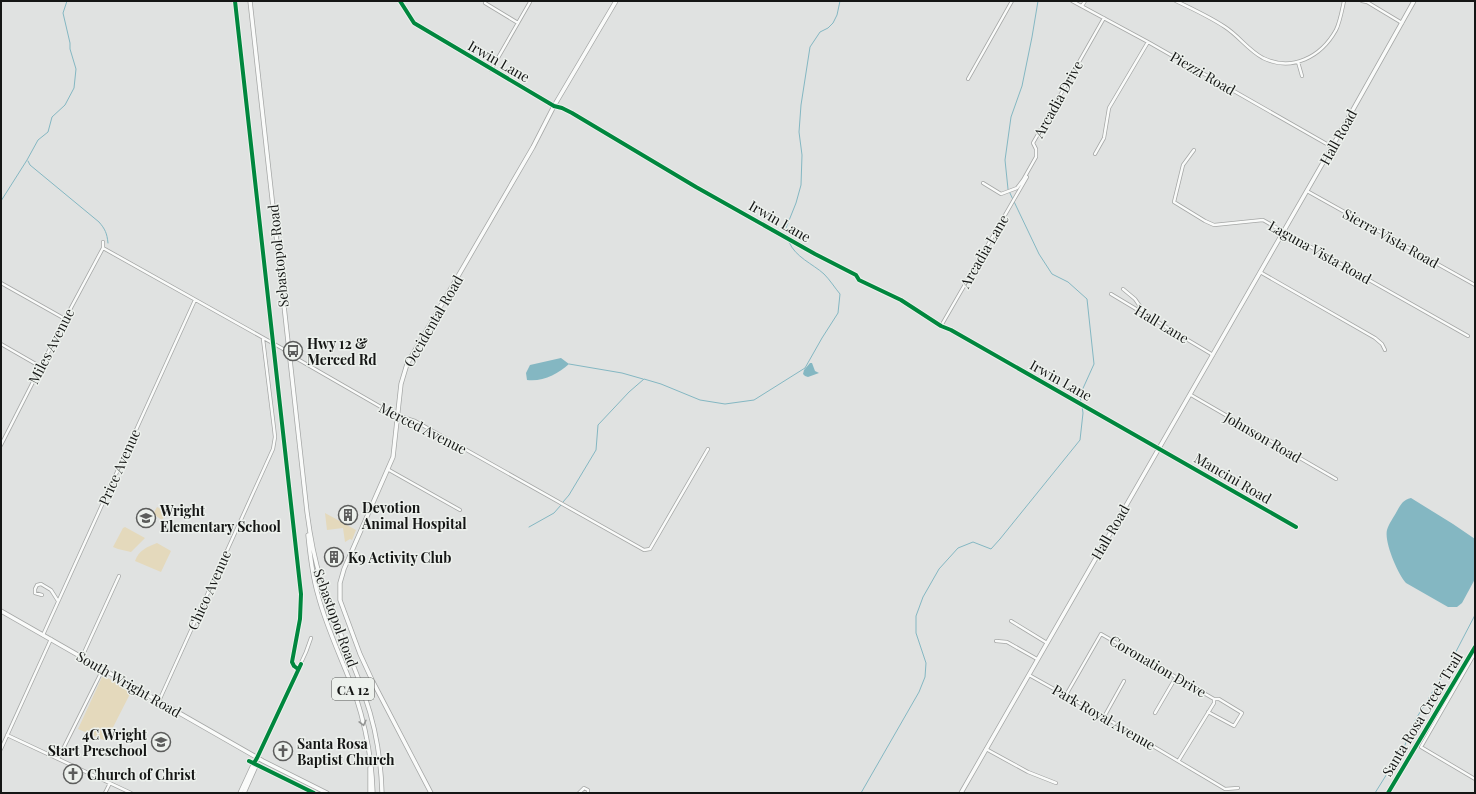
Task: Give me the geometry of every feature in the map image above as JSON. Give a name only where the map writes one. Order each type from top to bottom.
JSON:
[{"type":"street","name":"Sebastopol Road","points":[[250,1],[312,566],[318,595],[326,620],[364,724],[371,761],[369,774],[372,793]]},
{"type":"street","name":"Irwin Lane","points":[[400,1],[414,24],[491,70],[554,106],[572,113],[696,187],[815,254],[856,275],[859,280],[901,300],[941,326],[951,330],[1159,448]]},
{"type":"street","name":"Occidental Road","points":[[431,793],[366,668],[344,610],[340,596],[340,583],[344,569],[389,470],[395,453],[401,384],[408,361],[530,153],[554,106],[616,1]]},
{"type":"street","points":[[968,79],[1012,1]]},
{"type":"street","name":"Piezzi Road","points":[[1072,1],[1148,42],[1332,147]]},
{"type":"street","points":[[1082,6],[1085,1]]},
{"type":"street","points":[[1176,1],[1227,28],[1252,51],[1264,58],[1282,64],[1298,62],[1313,56],[1326,46],[1336,29],[1344,1]]},
{"type":"street","points":[[1362,1],[1367,2],[1402,23]]},
{"type":"street","name":"Hall Road","points":[[961,793],[1037,659],[1191,395],[1414,1]]},
{"type":"street","points":[[491,70],[530,2]]},
{"type":"street","points":[[485,4],[518,23]]},
{"type":"street","name":"Arcadia Drive","points":[[983,183],[1001,194],[1017,188],[1036,157],[1036,149],[1033,143],[1104,18]]},
{"type":"street","points":[[1095,154],[1104,138],[1109,108],[1148,42]]},
{"type":"street","points":[[1298,62],[1302,76]]},
{"type":"street","name":"Laguna Vista Road","points":[[1194,150],[1183,165],[1174,202],[1214,225],[1263,220],[1284,230],[1468,336]]},
{"type":"street","name":"Arcadia Lane","points":[[941,326],[1027,177]]},
{"type":"street","name":"Sierra Vista Road","points":[[1307,191],[1475,285]]},
{"type":"street","points":[[103,242],[103,248]]},
{"type":"street","name":"Merced Avenue","points":[[103,248],[386,410],[398,416],[416,421],[644,550],[650,549],[708,449]]},
{"type":"street","name":"Miles Avenue","points":[[1,445],[103,248]]},
{"type":"street","points":[[1260,272],[1375,338],[1382,344],[1385,350]]},
{"type":"street","points":[[1,283],[65,319]]},
{"type":"street","points":[[1123,289],[1135,299],[1145,314]]},
{"type":"street","name":"Hall Lane","points":[[1111,294],[1213,355]]},
{"type":"street","name":"Price Avenue","points":[[43,635],[195,300]]},
{"type":"street","name":"Chico Avenue","points":[[159,701],[273,449],[275,437],[264,339]]},
{"type":"street","points":[[1,344],[41,367]]},
{"type":"street","name":"Johnson Road","points":[[1191,395],[1336,478]]},
{"type":"street","name":"Mancini Road","points":[[1159,448],[1296,527]]},
{"type":"street","points":[[389,470],[460,510]]},
{"type":"street","name":"Sebastopol Road","points":[[307,512],[314,554],[321,581],[370,714],[379,759],[382,793]]},
{"type":"street","points":[[82,657],[119,576]]},
{"type":"street","points":[[42,595],[36,593],[35,589],[37,585],[40,584],[51,590],[58,602]]},
{"type":"street","name":"South Wright Road","points":[[1,611],[257,758],[286,774],[327,793]]},
{"type":"street","points":[[1010,621],[1047,643]]},
{"type":"street","name":"Coronation Drive","points":[[1066,695],[1102,634],[1214,699],[1219,699],[1242,713],[1234,726],[1208,712]]},
{"type":"street","points":[[240,793],[306,652],[311,638]]},
{"type":"street","points":[[1,749],[51,639]]},
{"type":"street","points":[[996,641],[1007,642],[1037,659]]},
{"type":"street","points":[[1475,653],[1421,746],[1475,779]]},
{"type":"street","points":[[58,759],[103,669]]},
{"type":"street","name":"Park Royal Avenue","points":[[1028,675],[1066,695],[1179,760],[1184,766],[1225,789],[1238,788]]},
{"type":"street","points":[[1155,713],[1176,677]]},
{"type":"street","points":[[1104,717],[1124,681]]},
{"type":"street","points":[[1179,760],[1214,704],[1214,699]]},
{"type":"street","points":[[7,735],[131,793]]},
{"type":"street","points":[[986,749],[1028,772],[1056,784]]},
{"type":"street","points":[[244,793],[256,766],[257,758]]},
{"type":"street","points":[[106,793],[110,783]]},
{"type":"street","points":[[579,793],[584,788],[588,790],[588,793]]},
{"type":"shaded area","points":[[157,507],[167,512],[162,520],[153,514]]},
{"type":"shaded area","points":[[325,513],[356,530],[352,540],[350,539],[345,542],[343,528],[327,530]]},
{"type":"shaded area","points":[[125,527],[145,538],[131,552],[113,547],[123,528]]},
{"type":"shaded area","points":[[157,543],[171,551],[161,572],[135,561],[141,552]]},
{"type":"shaded area","points":[[103,675],[131,692],[106,741],[78,729]]},
{"type":"water","points":[[561,358],[569,364],[560,371],[539,380],[527,380],[526,373],[530,365]]},
{"type":"water","points":[[810,363],[812,363],[815,371],[819,373],[808,377],[803,374],[804,370]]},
{"type":"water","points":[[1411,498],[1475,539],[1475,579],[1462,603],[1457,607],[1448,607],[1406,583],[1399,573],[1392,558],[1387,530],[1401,504]]},
{"type":"waterway","points":[[1,201],[38,140],[48,132],[52,117],[65,105],[74,88],[76,69],[70,49],[63,13],[67,1]]},
{"type":"waterway","points":[[786,228],[796,203],[801,185],[802,155],[799,132],[801,105],[810,47],[820,32],[828,28],[833,23],[837,15],[840,1]]},
{"type":"waterway","points":[[1038,1],[1022,86],[1011,117],[1005,160],[1008,189],[1039,254],[1052,274],[1068,282],[1087,299],[1094,364],[1080,395],[1081,403]]},
{"type":"waterway","points":[[28,161],[30,165],[99,222],[105,231],[108,243]]},
{"type":"waterway","points":[[563,502],[569,495],[596,450],[598,425],[629,392],[644,379],[661,384],[700,400],[725,404],[754,400],[805,368],[838,313],[840,294],[824,274],[795,252],[789,242]]},
{"type":"waterway","points":[[569,364],[622,373],[643,379]]},
{"type":"waterway","points":[[861,793],[919,692],[925,677],[926,663],[916,633],[916,616],[923,597],[939,569],[958,548],[973,542],[991,549],[1000,539],[1080,440],[1083,413],[1082,406]]},
{"type":"waterway","points":[[529,527],[554,513],[561,505]]},
{"type":"waterway","points":[[1375,793],[1405,745],[1414,722],[1449,665],[1475,615]]},
{"type":"cycle path","points":[[235,1],[301,594],[300,619],[292,662],[298,669]]},
{"type":"cycle path","points":[[400,1],[414,23],[554,106],[572,113],[696,187],[815,254],[856,275],[859,280],[901,300],[941,326],[951,330],[1296,527]]},
{"type":"cycle path","name":"Santa Rosa Creek Trail","points":[[1388,793],[1475,647]]},
{"type":"cycle path","points":[[254,763],[301,664]]},
{"type":"cycle path","points":[[249,761],[314,793]]},
{"type":"place","name":"Hwy 12 & Merced Rd","points":[[293,351]]},
{"type":"place","name":"Devotion Animal Hospital","points":[[348,515]]},
{"type":"place","name":"Wright Elementary School","points":[[146,518]]},
{"type":"place","name":"K9 Activity Club","points":[[334,557]]},
{"type":"place","name":"4C Wright Start Preschool","points":[[161,742]]},
{"type":"place","name":"Santa Rosa Baptist Church","points":[[283,751]]},
{"type":"place","name":"Church of Christ","points":[[73,774]]}]
